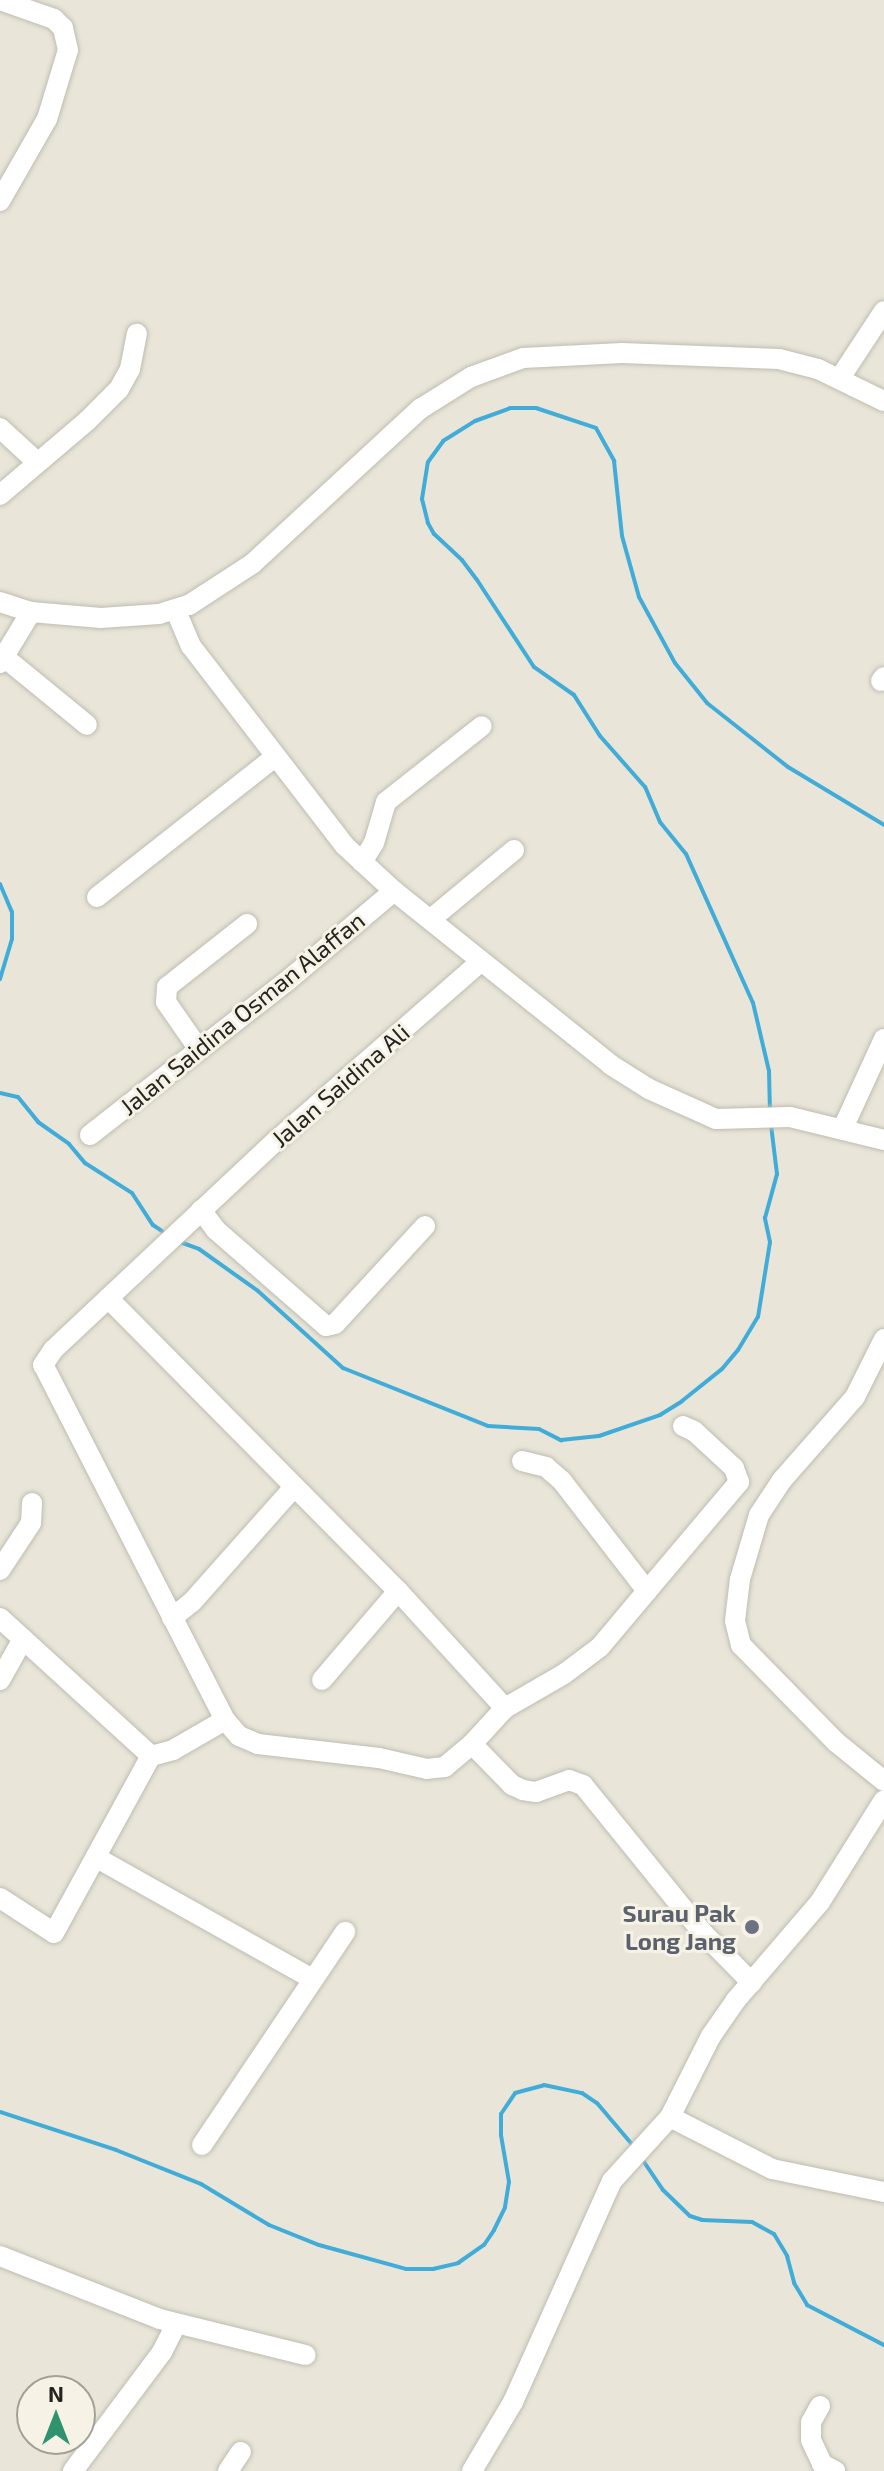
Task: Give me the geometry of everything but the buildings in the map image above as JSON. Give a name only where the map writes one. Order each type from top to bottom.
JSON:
[{"type":"street","points":[[0,0],[54,19],[63,28],[68,50],[47,119],[0,201]]},
{"type":"street","points":[[840,378],[884,311]]},
{"type":"street","points":[[0,495],[87,421],[119,389],[130,369],[137,334]]},
{"type":"street","points":[[0,602],[31,612],[101,618],[176,611],[202,599],[252,564],[420,409],[458,384],[503,364],[533,356],[753,356],[805,365],[840,378],[884,401]]},
{"type":"street","points":[[0,428],[37,462]]},
{"type":"street","points":[[176,611],[191,646],[344,845],[394,891],[591,1050],[649,1089],[716,1119],[768,1116],[843,1128],[884,1140]]},
{"type":"street","points":[[31,612],[2,660],[87,725]]},
{"type":"street","points":[[362,862],[374,843],[386,802],[482,726]]},
{"type":"street","points":[[97,897],[275,757]]},
{"type":"street","points":[[431,919],[514,850]]},
{"type":"street","name":"Jalan Saidina Osman Alaffan","points":[[90,1135],[286,982],[394,891]]},
{"type":"street","points":[[198,1048],[166,1002],[167,987],[247,924]]},
{"type":"street","name":"Jalan Saidina Ali","points":[[172,1618],[43,1365],[53,1350],[201,1210],[480,962]]},
{"type":"street","points":[[843,1128],[884,1039]]},
{"type":"street","points":[[201,1210],[216,1230],[326,1326],[335,1324],[425,1226]]},
{"type":"street","points":[[108,1298],[398,1591],[505,1708]]},
{"type":"street","points":[[884,1339],[855,1397],[782,1480],[759,1515],[743,1568],[735,1621],[741,1645],[836,1742],[884,1781]]},
{"type":"street","points":[[294,1487],[192,1602],[172,1618],[225,1720],[247,1742],[379,1758],[427,1769],[445,1767],[472,1744],[505,1708],[564,1674],[600,1647],[739,1482],[734,1468],[694,1431],[683,1426]]},
{"type":"street","points":[[522,1461],[546,1467],[562,1481],[647,1591]]},
{"type":"street","points":[[0,1570],[31,1523],[32,1503]]},
{"type":"street","points":[[322,1680],[398,1591]]},
{"type":"street","points":[[0,1618],[151,1756]]},
{"type":"street","points":[[0,1680],[23,1639]]},
{"type":"street","points":[[0,1898],[54,1933],[151,1756],[173,1750],[225,1720]]},
{"type":"street","points":[[472,1744],[512,1785],[523,1790],[536,1792],[569,1780],[583,1785],[702,1932],[752,1983]]},
{"type":"street","points":[[472,2471],[513,2402],[599,2207],[627,2162],[670,2117],[711,2036],[820,1902],[884,1800]]},
{"type":"street","points":[[97,1858],[313,1979]]},
{"type":"street","points":[[202,2145],[345,1932]]},
{"type":"street","points":[[670,2117],[772,2169],[884,2192]]},
{"type":"street","points":[[0,2256],[176,2324],[306,2355]]},
{"type":"street","points":[[73,2471],[162,2352],[176,2324]]},
{"type":"street","points":[[820,2406],[811,2422],[811,2440],[822,2464],[835,2471]]},
{"type":"street","points":[[228,2471],[241,2452]]},
{"type":"waterway","points":[[770,1112],[769,1071],[753,1003],[686,854],[660,822],[645,787],[600,736],[574,695],[534,667],[477,580],[462,560],[434,534],[428,523],[422,499],[428,462],[443,441],[475,421],[510,408],[536,408],[596,428],[614,461],[622,536],[639,597],[675,663],[707,703],[788,767],[884,825]]},
{"type":"waterway","points":[[0,884],[12,912],[12,939],[0,979]]},
{"type":"waterway","points":[[0,1093],[18,1097],[38,1122],[69,1144],[85,1163],[132,1193],[153,1225],[162,1231]]},
{"type":"waterway","points":[[180,1242],[199,1249],[258,1291],[343,1368],[488,1426],[539,1429],[561,1440],[599,1436],[660,1415],[682,1401],[722,1369],[758,1317],[770,1242],[765,1218],[777,1174],[771,1125]]},
{"type":"waterway","points":[[0,2112],[116,2150],[201,2184],[269,2225],[319,2245],[406,2269],[433,2269],[458,2263],[484,2245],[494,2230],[505,2207],[509,2182],[501,2135],[501,2114],[515,2093],[544,2085],[582,2093],[597,2103],[635,2148]]},
{"type":"waterway","points":[[642,2159],[663,2190],[690,2216],[702,2220],[752,2222],[774,2234],[787,2256],[794,2283],[807,2305],[884,2345]]},
{"type":"place","name":"Surau Pak Long Jang","points":[[752,1927]]}]
